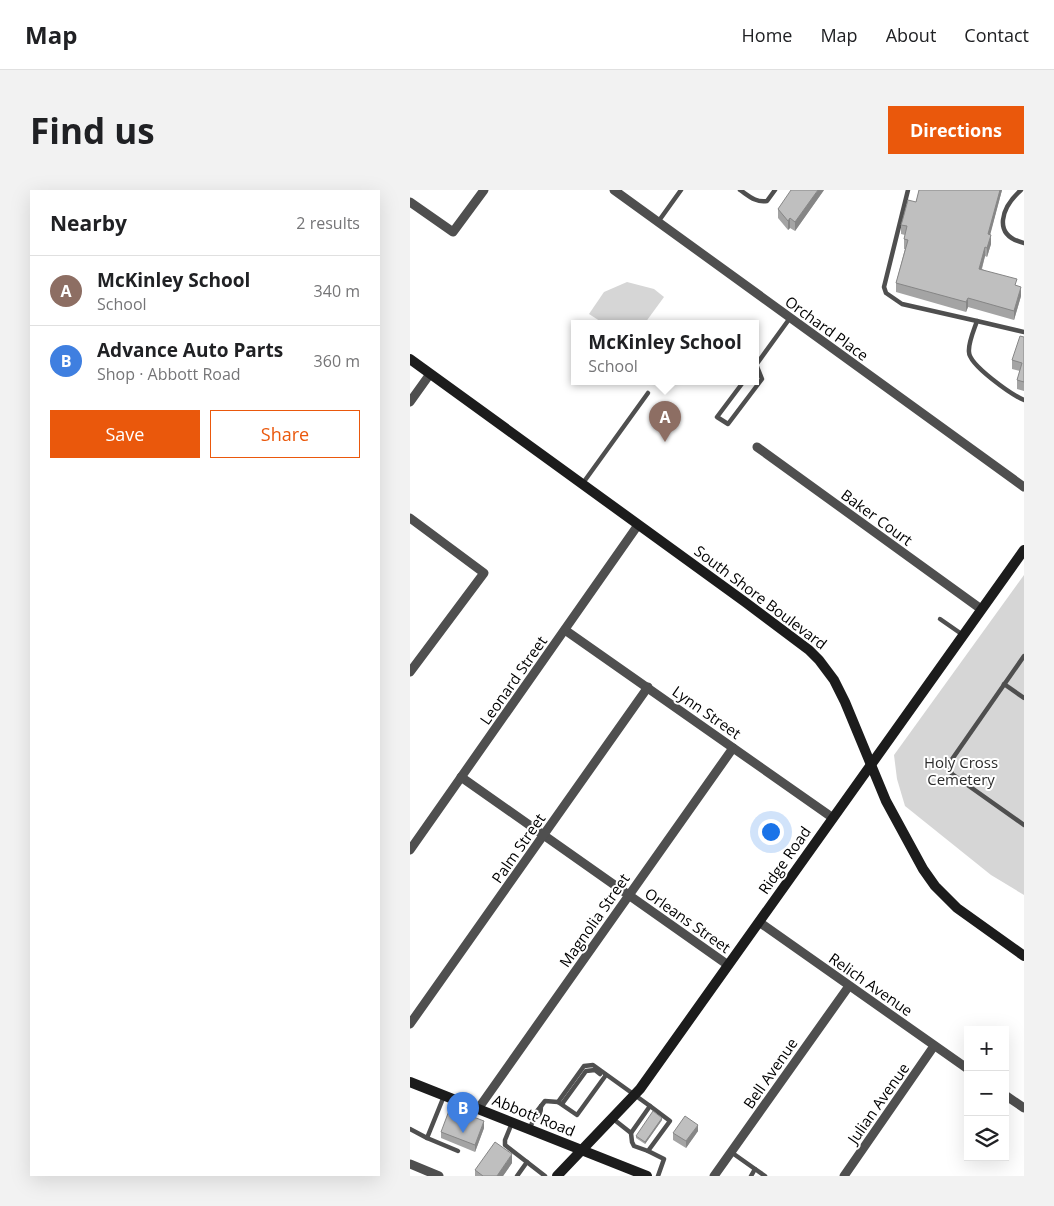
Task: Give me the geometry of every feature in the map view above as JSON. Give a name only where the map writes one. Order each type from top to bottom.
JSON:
[{"type":"street","points":[[410,202],[453,232],[484,190]]},
{"type":"street","name":"Orchard Place","points":[[614,190],[1024,488]]},
{"type":"street","name":"South Shore Boulevard","points":[[410,359],[745,602],[819,660],[832,676],[842,695],[886,801],[923,869],[935,886],[957,908],[1024,956]]},
{"type":"street","points":[[410,402],[430,374]]},
{"type":"street","name":"Baker Court","points":[[758,447],[981,609]]},
{"type":"street","points":[[410,518],[484,573],[410,671]]},
{"type":"street","name":"Leonard Street","points":[[410,850],[638,525]]},
{"type":"street","name":"Ridge Road","points":[[557,1176],[640,1089],[1024,550]]},
{"type":"street","name":"Lynn Street","points":[[565,630],[833,818]]},
{"type":"street","name":"Palm Street","points":[[410,1024],[648,687]]},
{"type":"street","name":"Magnolia Street","points":[[478,1109],[733,748]]},
{"type":"street","name":"Orleans Street","points":[[461,777],[728,965]]},
{"type":"street","name":"Relich Avenue","points":[[758,922],[964,1066]]},
{"type":"street","name":"Bell Avenue","points":[[714,1176],[849,986]]},
{"type":"street","name":"Julian Avenue","points":[[844,1176],[934,1046]]},
{"type":"street","name":"Abbott Road","points":[[410,1082],[646,1176]]},
{"type":"street","points":[[1009,1098],[1024,1108]]},
{"type":"street","points":[[410,1164],[439,1176]]},
{"type":"lane","points":[[658,222],[682,190]]},
{"type":"lane","points":[[740,190],[755,201],[762,202],[767,202],[775,190]]},
{"type":"lane","points":[[908,190],[884,288],[886,293],[902,304],[1024,332]]},
{"type":"lane","points":[[1021,190],[1006,206],[1003,218],[1005,231],[1010,238],[1024,244]]},
{"type":"lane","points":[[759,361],[790,318]]},
{"type":"lane","points":[[977,321],[968,351],[971,360],[979,369],[1024,400]]},
{"type":"lane","points":[[759,372],[762,379],[759,383]]},
{"type":"lane","points":[[741,385],[717,417],[728,424],[757,385]]},
{"type":"lane","points":[[582,484],[648,393]]},
{"type":"lane","points":[[940,619],[963,634]]},
{"type":"lane","points":[[1024,656],[948,764],[952,774],[1024,825]]},
{"type":"lane","points":[[1004,684],[1024,698]]},
{"type":"lane","points":[[560,1103],[584,1066],[593,1065],[670,1121],[648,1151]]},
{"type":"lane","points":[[560,1103],[586,1071],[595,1070],[599,1072],[603,1080]]},
{"type":"lane","points":[[529,1130],[534,1115],[545,1101],[560,1103],[577,1115],[606,1075]]},
{"type":"lane","points":[[427,1138],[444,1096]]},
{"type":"lane","points":[[650,1106],[631,1133],[632,1142],[634,1146],[664,1159],[658,1176]]},
{"type":"lane","points":[[612,1118],[631,1133]]},
{"type":"lane","points":[[512,1123],[505,1140],[505,1145],[545,1176]]},
{"type":"lane","points":[[410,1129],[458,1151]]},
{"type":"lane","points":[[731,1152],[766,1176]]},
{"type":"lane","points":[[517,1176],[527,1162]]},
{"type":"lane","points":[[751,1176],[755,1169]]},
{"type":"green space","points":[[627,282],[654,289],[664,297],[647,320],[598,320],[589,314],[604,292]]},
{"type":"green space","name":"Holy Cross Cemetery","points":[[1024,575],[1024,895],[991,875],[905,806],[897,779],[894,755]]},
{"type":"building","points":[[791,190],[818,190],[795,222],[790,218],[788,221],[778,209]]},
{"type":"building","points":[[919,190],[1000,190],[988,234],[991,235],[987,248],[985,247],[979,269],[1017,279],[1015,285],[1021,287],[1014,311],[968,298],[966,302],[896,283],[908,240],[904,239],[907,226],[901,225],[908,200],[916,202]]},
{"type":"building","points":[[1020,336],[1024,337],[1024,382],[1017,380],[1022,363],[1012,360]]},
{"type":"building","points":[[450,1108],[484,1121],[475,1145],[441,1132]]},
{"type":"building","points":[[653,1111],[662,1118],[645,1142],[636,1136]]},
{"type":"building","points":[[685,1116],[698,1125],[686,1141],[673,1133]]},
{"type":"building","points":[[495,1142],[512,1154],[497,1176],[483,1176],[475,1170]]},
{"type":"place","name":"McKinley School","points":[[665,442]]},
{"type":"place","name":"Advance Auto Parts","points":[[463,1133]]}]
